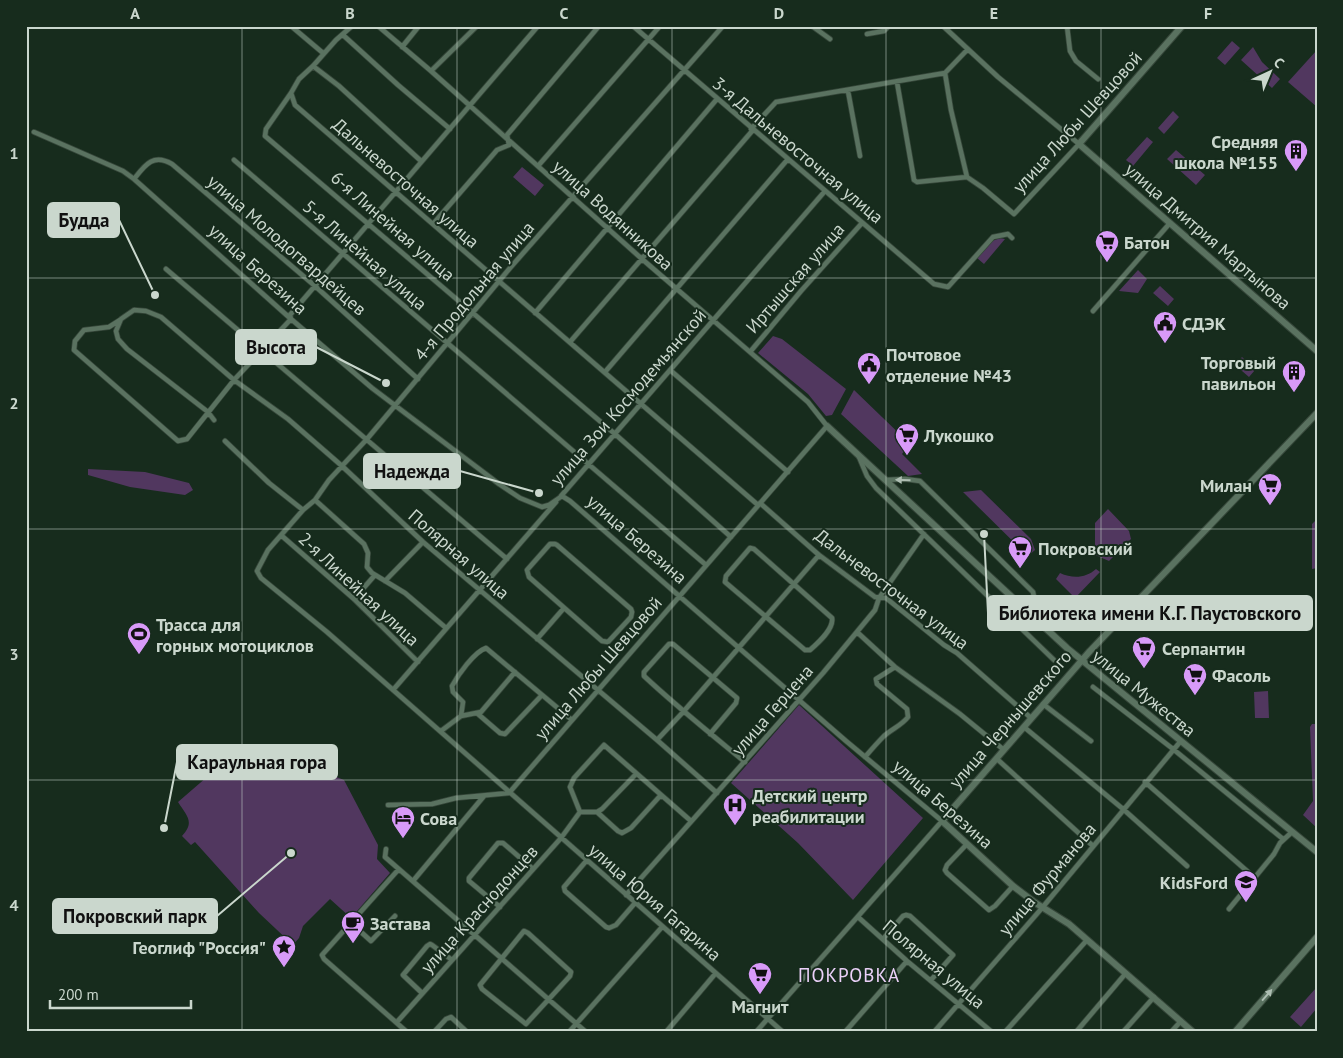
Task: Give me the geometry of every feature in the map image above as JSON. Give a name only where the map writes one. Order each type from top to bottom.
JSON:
[{"type":"street","points":[[292,26],[323,53]]},
{"type":"street","points":[[292,93],[299,79],[352,26]]},
{"type":"street","name":"улица Водянникова","points":[[378,26],[676,289],[808,402],[827,426]]},
{"type":"street","points":[[402,47],[419,26]]},
{"type":"street","points":[[431,71],[477,26]]},
{"type":"street","points":[[121,319],[109,327],[84,330],[75,341],[74,350],[178,441],[184,440],[189,437],[234,380],[291,319],[290,315],[538,26]]},
{"type":"street","points":[[433,224],[497,150],[509,145],[507,135],[600,26]]},
{"type":"street","name":"3-я Дальневосточная улица","points":[[633,26],[934,284],[948,287],[993,237],[1010,236]]},
{"type":"street","points":[[538,166],[660,26]]},
{"type":"street","name":"4-я Продольная улица","points":[[261,578],[256,571],[268,550],[303,510],[315,500],[328,480],[367,439],[572,198],[723,26]]},
{"type":"street","points":[[812,26],[830,39]]},
{"type":"street","points":[[867,34],[884,31],[889,26]]},
{"type":"street","points":[[943,26],[998,77],[1079,144]]},
{"type":"street","points":[[1067,26],[1070,51],[1076,61],[1098,79]]},
{"type":"street","name":"улица Любы Шевцовой","points":[[967,177],[1014,214],[1079,144],[1182,26]]},
{"type":"street","points":[[343,35],[398,86],[450,129]]},
{"type":"street","points":[[570,342],[776,102],[945,73],[968,49]]},
{"type":"street","points":[[314,66],[339,86],[421,161]]},
{"type":"street","points":[[896,82],[914,180],[917,182],[967,177],[951,110],[945,73]]},
{"type":"street","points":[[848,91],[860,156]]},
{"type":"street","name":"6-я Линейная улица","points":[[292,93],[268,126],[264,134],[268,139],[615,434],[731,537]]},
{"type":"street","name":"Дальневосточная улица","points":[[292,93],[295,105],[605,372],[640,405],[819,555],[875,597],[886,598],[944,645],[957,653],[1031,718]]},
{"type":"street","points":[[535,313],[717,99]]},
{"type":"street","name":"улица Березина","points":[[34,132],[123,171],[134,179],[291,319],[395,406],[499,484],[520,498],[542,507],[562,496],[576,506],[865,757],[942,821],[1013,886],[1042,908],[1069,924],[1193,1032]]},
{"type":"street","name":"улица Дмитрия Мартынова","points":[[1079,144],[1317,351]]},
{"type":"street","points":[[605,372],[788,159]]},
{"type":"street","name":"улица Молодогвардейцев","points":[[134,179],[145,165],[152,160],[166,160],[172,164],[315,286],[418,379]]},
{"type":"street","name":"5-я Линейная улица","points":[[234,160],[706,566]]},
{"type":"street","name":"улица Зои Космодемьянской","points":[[393,690],[825,191]]},
{"type":"street","name":"Иртышская улица","points":[[750,352],[862,223]]},
{"type":"street","points":[[1094,311],[1170,223]]},
{"type":"street","points":[[166,269],[507,559]]},
{"type":"street","name":"Полярная улица","points":[[121,319],[134,310],[146,311],[161,317],[234,380],[288,418],[423,542],[717,793]]},
{"type":"street","points":[[121,319],[116,331],[120,342],[208,412],[214,420]]},
{"type":"street","points":[[670,370],[788,472]]},
{"type":"street","name":"улица Чернышевского","points":[[756,1032],[1081,661],[1317,413]]},
{"type":"street","name":"улица Любы Шевцовой","points":[[509,793],[827,426]]},
{"type":"street","name":"улица Мужества","points":[[827,426],[1081,661],[1317,852]]},
{"type":"street","points":[[225,441],[269,483],[303,510]]},
{"type":"street","points":[[858,456],[867,476],[876,488],[1054,660]]},
{"type":"street","points":[[885,480],[905,479],[920,481],[1033,592],[1039,623]]},
{"type":"street","points":[[315,500],[364,544],[368,553],[367,567],[375,575],[405,593],[446,628]]},
{"type":"street","name":"улица Герцена","points":[[626,895],[800,700],[857,632],[875,610],[879,598],[924,534]]},
{"type":"street","name":"2-я Линейная улица","points":[[282,536],[354,599],[418,662]]},
{"type":"street","points":[[384,582],[423,542]]},
{"type":"street","points":[[552,544],[557,545],[592,574],[632,612],[631,617],[610,641],[604,642],[564,608],[527,573],[527,570],[552,544]]},
{"type":"street","points":[[749,549],[754,549],[830,616],[833,621],[831,627],[811,649],[805,650],[766,615],[725,582],[726,576],[749,549]]},
{"type":"street","points":[[657,740],[684,712],[819,555]]},
{"type":"street","points":[[354,599],[375,575]]},
{"type":"street","name":"улица Юрия Гагарина","points":[[261,578],[327,632],[441,731],[560,838],[783,1032]]},
{"type":"street","points":[[996,602],[1039,623]]},
{"type":"street","points":[[537,639],[564,608]]},
{"type":"street","points":[[857,632],[896,667],[960,714],[1004,750]]},
{"type":"street","points":[[710,734],[736,703],[737,698],[673,644],[667,645],[644,672],[644,676],[684,712],[710,734],[745,762]]},
{"type":"street","points":[[461,716],[463,702],[453,692],[452,686],[462,670],[486,648],[572,720]]},
{"type":"street","points":[[865,757],[883,737],[897,725],[903,723],[908,717],[907,709],[877,684],[876,679],[896,667]]},
{"type":"street","points":[[478,714],[515,672]]},
{"type":"street","points":[[1093,687],[1283,839]]},
{"type":"street","points":[[441,731],[461,716],[474,713],[478,714],[500,733],[505,734],[542,695]]},
{"type":"street","points":[[1043,704],[1091,741]]},
{"type":"street","points":[[1024,727],[1123,809],[1187,866]]},
{"type":"street","name":"улица Фурманова","points":[[934,1032],[1042,908],[1180,742]]},
{"type":"street","points":[[636,774],[597,812],[580,812],[570,790],[572,780],[602,746],[606,746],[660,796],[691,821]]},
{"type":"street","points":[[997,759],[1093,846]]},
{"type":"street","points":[[1145,782],[1255,878]]},
{"type":"street","points":[[388,806],[432,804],[456,798],[509,793]]},
{"type":"street","points":[[413,881],[485,796]]},
{"type":"street","points":[[597,812],[618,831],[625,832],[631,828],[660,796]]},
{"type":"street","name":"улица Краснодонцев","points":[[397,1022],[500,907],[580,812]]},
{"type":"street","points":[[1229,909],[1255,878],[1283,839],[1292,832]]},
{"type":"street","points":[[500,907],[469,881],[468,878],[498,843],[503,843],[533,869]]},
{"type":"street","points":[[967,844],[947,865],[945,870],[947,873],[989,910],[1013,886]]},
{"type":"street","points":[[386,849],[385,857],[398,870],[476,934],[586,1032]]},
{"type":"street","points":[[586,860],[564,887],[606,927],[609,928],[616,925],[635,903]]},
{"type":"street","points":[[398,870],[322,955],[324,960],[407,1032]]},
{"type":"street","points":[[350,923],[371,941],[395,916]]},
{"type":"street","points":[[883,939],[904,916],[910,916],[953,955],[931,980]]},
{"type":"street","name":"Полярная улица","points":[[858,917],[992,1032]]},
{"type":"street","points":[[569,1032],[662,927]]},
{"type":"street","points":[[522,932],[526,932],[570,970],[570,976],[528,1023],[524,1024],[482,989],[481,983],[501,957],[522,932]]},
{"type":"street","points":[[1235,1032],[1317,937]]},
{"type":"street","points":[[1004,1032],[1087,940]]},
{"type":"street","points":[[422,993],[403,975],[427,946],[432,945],[452,960]]},
{"type":"street","points":[[845,1032],[907,961]]},
{"type":"street","points":[[1076,1032],[1126,973]]},
{"type":"street","points":[[666,1032],[715,974]]},
{"type":"street","points":[[1123,1032],[1154,997]]},
{"type":"street","points":[[434,1032],[450,1017],[467,1032]]},
{"type":"street","points":[[1171,1032],[1181,1021]]},
{"type":"shaded area","points":[[1232,41],[1240,48],[1225,65],[1217,58]]},
{"type":"shaded area","points":[[1253,47],[1262,62],[1280,79],[1272,88],[1241,60]]},
{"type":"shaded area","points":[[1317,50],[1317,107],[1288,82]]},
{"type":"shaded area","points":[[1173,111],[1179,117],[1164,134],[1158,128]]},
{"type":"shaded area","points":[[1147,137],[1153,142],[1133,166],[1126,160]]},
{"type":"shaded area","points":[[1176,150],[1205,175],[1196,185],[1167,159]]},
{"type":"shaded area","points":[[522,167],[544,185],[535,196],[513,177]]},
{"type":"shaded area","points":[[1000,238],[1005,239],[984,264],[977,258],[992,241]]},
{"type":"shaded area","points":[[1138,270],[1147,279],[1138,293],[1119,291]]},
{"type":"shaded area","points":[[1160,286],[1174,299],[1168,306],[1153,293]]},
{"type":"shaded area","points":[[773,336],[782,339],[846,389],[832,415],[826,416],[808,394],[758,353]]},
{"type":"shaded area","points":[[1242,357],[1255,370],[1249,377],[1235,365]]},
{"type":"shaded area","points":[[854,390],[910,444],[902,454],[922,474],[908,476],[841,414]]},
{"type":"shaded area","points":[[88,469],[145,472],[189,483],[193,490],[185,495],[130,487],[88,475]]},
{"type":"shaded area","points":[[981,490],[1031,539],[1035,550],[1028,556],[963,492]]},
{"type":"shaded area","points":[[1108,509],[1129,531],[1131,539],[1109,561],[1095,555],[1095,523]]},
{"type":"shaded area","points":[[1317,519],[1317,568],[1312,569],[1312,524]]},
{"type":"shaded area","points":[[1096,569],[1100,572],[1075,598],[1056,579],[1060,573],[1079,577]]},
{"type":"shaded area","points":[[1268,691],[1269,718],[1255,718],[1254,692]]},
{"type":"shaded area","points":[[799,705],[923,818],[853,900],[798,843],[731,783]]},
{"type":"shaded area","points":[[1312,724],[1317,724],[1317,828],[1303,815],[1313,801],[1310,727]]},
{"type":"shaded area","points":[[222,764],[309,766],[344,780],[378,845],[377,859],[390,873],[351,918],[330,899],[303,926],[299,938],[293,945],[259,913],[195,842],[191,845],[182,836],[189,823],[187,815],[178,802]]},
{"type":"shaded area","points":[[1316,988],[1317,1008],[1301,1027],[1290,1017]]},
{"type":"place","name":"Средняя школа №155","points":[[1296,172]]},
{"type":"place","name":"Батон","points":[[1107,263]]},
{"type":"place","name":"Будда","points":[[155,295]]},
{"type":"place","name":"СДЭК","points":[[1165,344]]},
{"type":"place","name":"Высота","points":[[386,383]]},
{"type":"place","name":"Почтовое отделение №43","points":[[869,385]]},
{"type":"place","name":"Торговый павильон","points":[[1294,393]]},
{"type":"place","name":"Лукошко","points":[[907,456]]},
{"type":"place","name":"Надежда","points":[[539,493]]},
{"type":"place","name":"Милан","points":[[1270,506]]},
{"type":"place","name":"Библиотека имени К.Г. Паустовского","points":[[984,534]]},
{"type":"place","name":"Покровский","points":[[1020,569]]},
{"type":"place","name":"Трасса для горных мотоциклов","points":[[139,655]]},
{"type":"place","name":"Серпантин","points":[[1144,669]]},
{"type":"place","name":"Фасоль","points":[[1195,696]]},
{"type":"place","name":"Детский центр реабилитации","points":[[735,826]]},
{"type":"place","name":"Караульная гора","points":[[164,828]]},
{"type":"place","name":"Сова","points":[[403,839]]},
{"type":"place","name":"Покровский парк","points":[[291,853]]},
{"type":"place","name":"KidsFord","points":[[1246,903]]},
{"type":"place","name":"Застава","points":[[353,944]]},
{"type":"place","name":"Геоглиф \"Россия\"","points":[[284,968]]},
{"type":"place","name":"Магнит","points":[[760,995]]},
{"type":"district","name":"ПОКРОВКА","points":[[849,975]]}]
